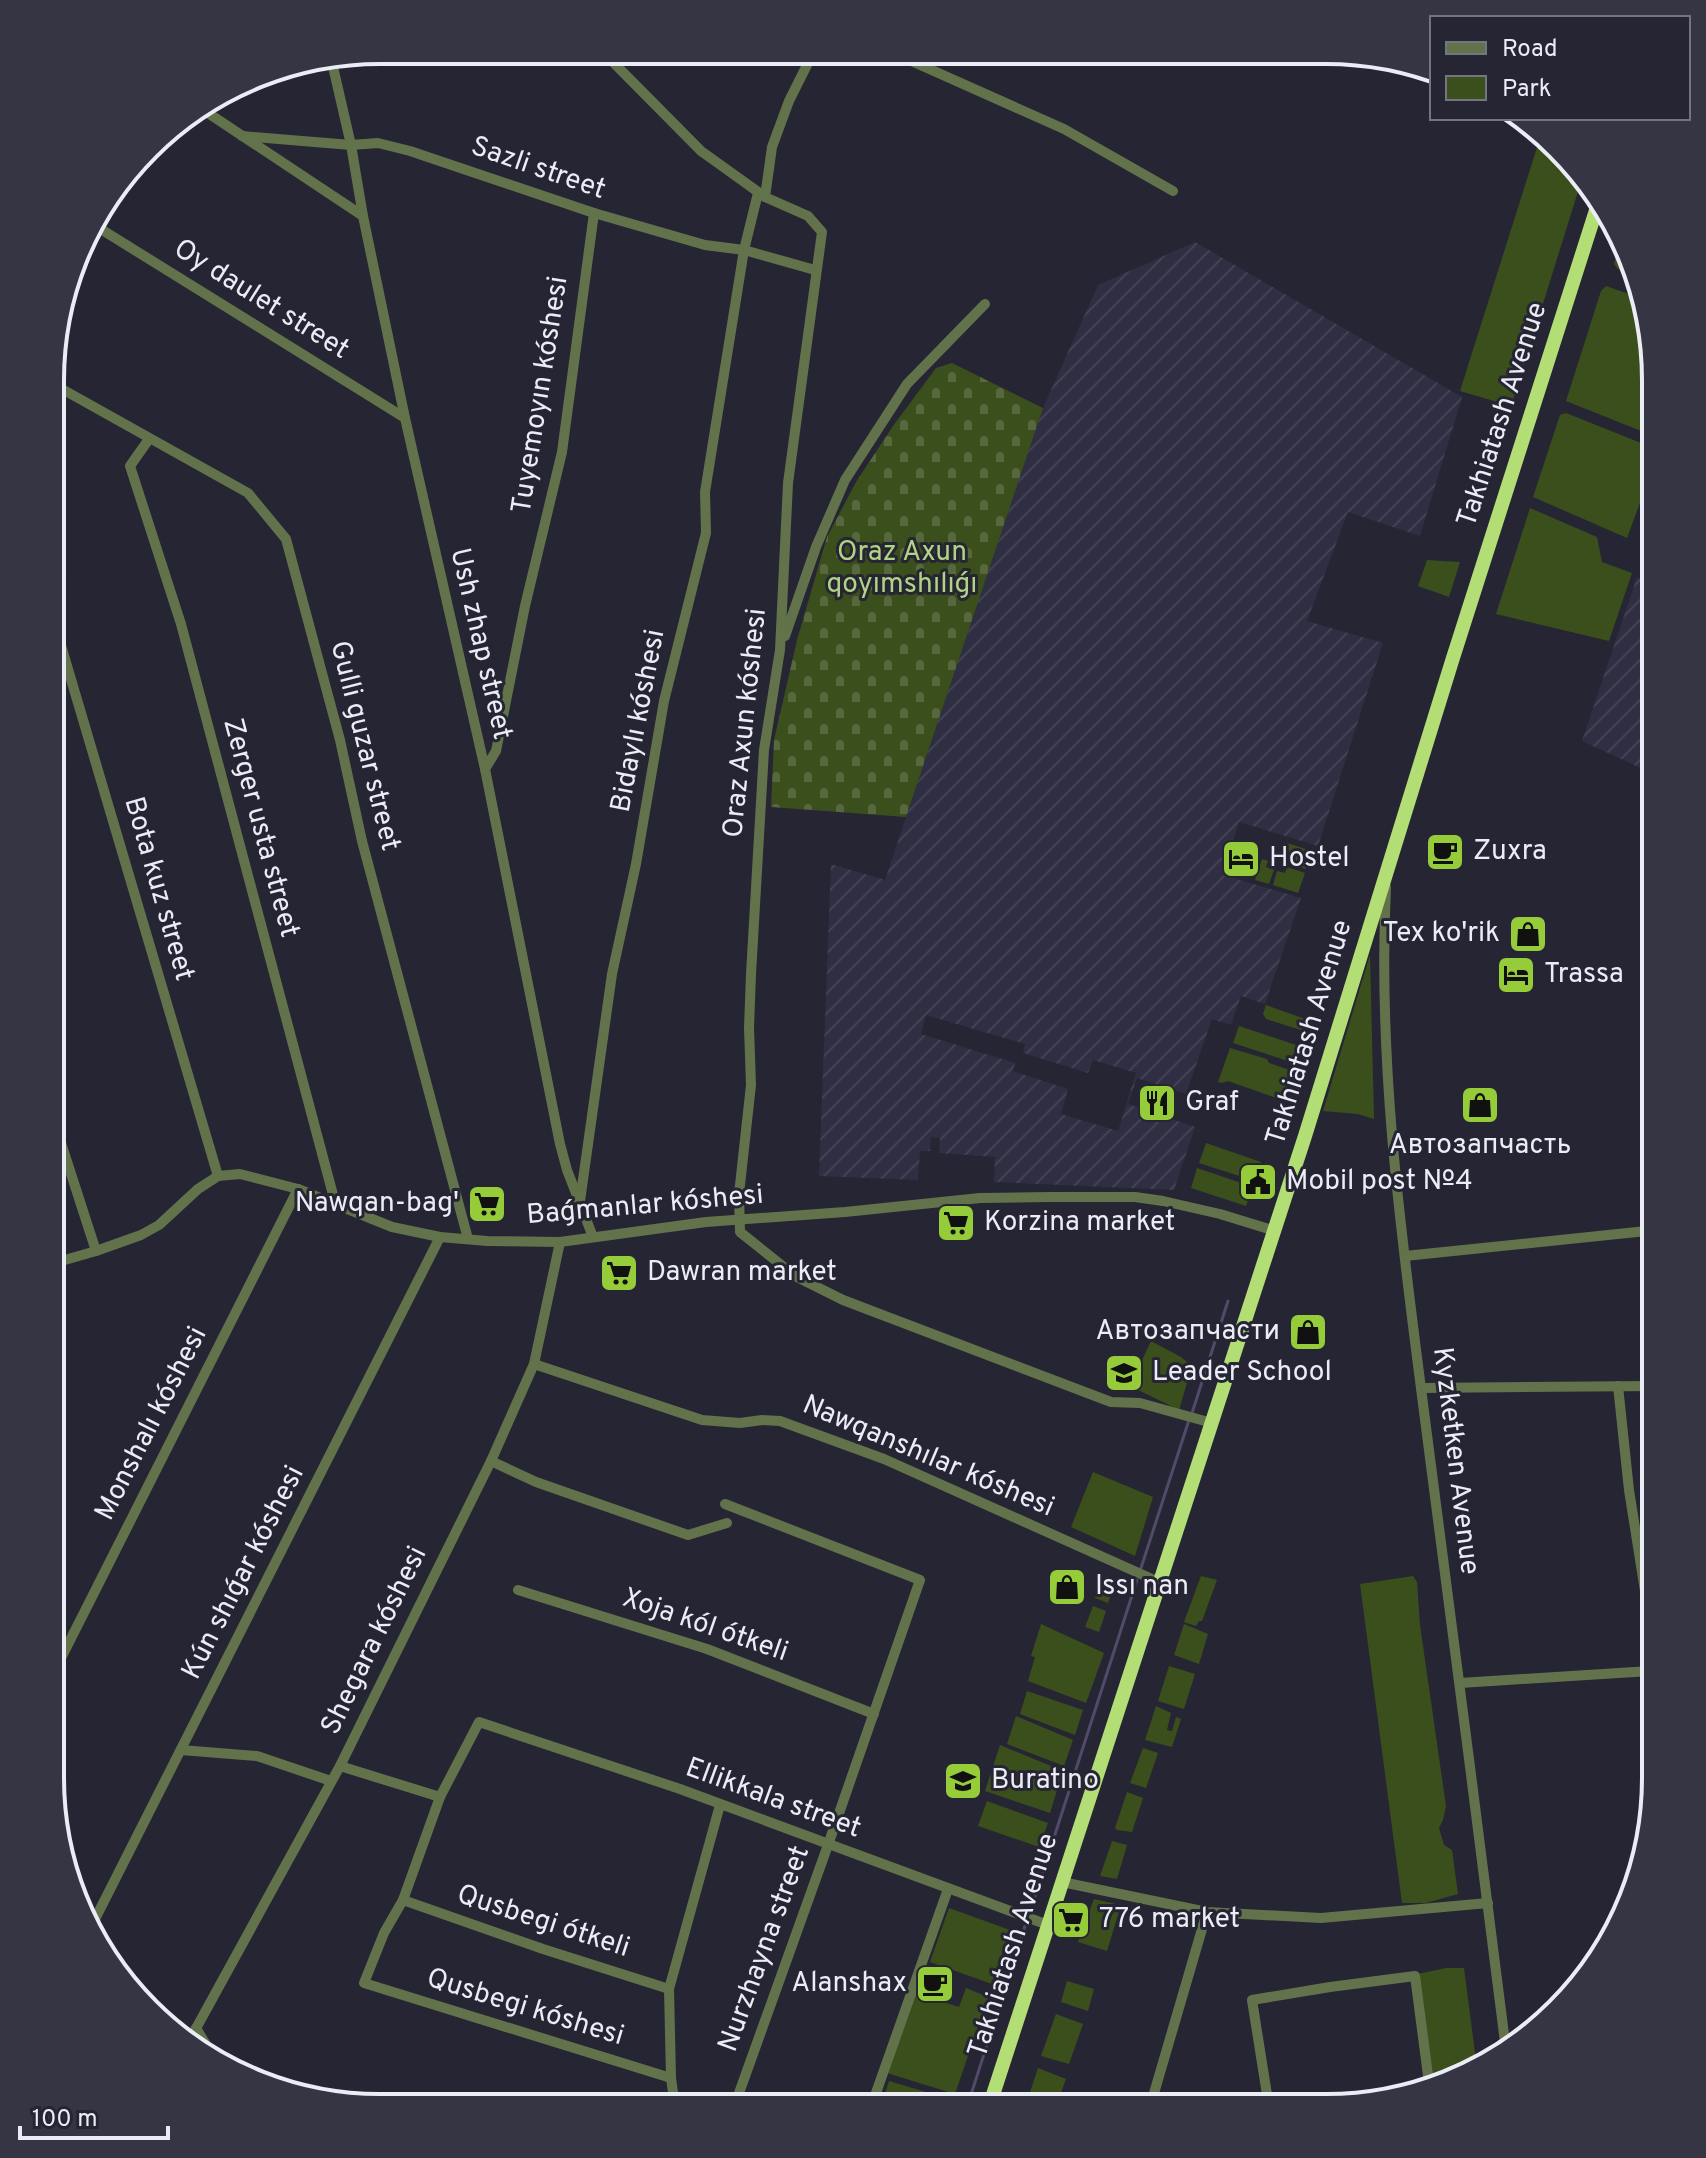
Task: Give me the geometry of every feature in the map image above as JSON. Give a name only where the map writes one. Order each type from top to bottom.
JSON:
[{"type":"highway","name":"Takhiatash Avenue","points":[[993,2094],[1275,1231],[1456,647],[1595,214]]},
{"type":"street","points":[[615,64],[701,151],[761,195]]},
{"type":"street","name":"Bidaylı kóshesi","points":[[580,1203],[612,974],[636,864],[664,701],[706,533],[705,492],[744,250],[772,147],[789,101],[808,64]]},
{"type":"street","points":[[918,64],[1064,129],[1173,191]]},
{"type":"street","name":"Ush zhap street","points":[[333,68],[405,418],[485,769],[560,1144],[593,1237]]},
{"type":"street","name":"Sazli street","points":[[209,114],[363,216]]},
{"type":"street","name":"Sazli street","points":[[242,136],[351,145],[378,143],[594,213],[705,245],[744,250],[815,270]]},
{"type":"street","name":"Oraz Axun kóshesi","points":[[740,1220],[739,1194],[751,1085],[751,974],[764,750],[780,650],[788,483],[822,232],[808,216],[761,195]]},
{"type":"street","name":"Tuyemoyın kóshesi","points":[[485,769],[496,751],[525,606],[562,452],[594,213]]},
{"type":"street","name":"Oy daulet street","points":[[102,230],[405,418]]},
{"type":"street","points":[[780,650],[816,547],[845,480],[907,384],[985,304]]},
{"type":"street","name":"Gulli guzar street","points":[[64,390],[248,493],[286,539],[468,1239]]},
{"type":"street","name":"Zerger usta street","points":[[149,439],[130,466],[181,624],[336,1206]]},
{"type":"street","name":"Bota kuz street","points":[[64,656],[218,1176]]},
{"type":"street","name":"Kyzketken Avenue","points":[[1386,876],[1383,938],[1385,1049],[1405,1256],[1505,2039]]},
{"type":"street","points":[[64,1152],[96,1251]]},
{"type":"street","name":"Baǵmanlar kóshesi","points":[[218,1176],[240,1174],[298,1189],[392,1227],[468,1239],[560,1242],[670,1225],[980,1198],[1109,1196],[1163,1201],[1275,1231]]},
{"type":"street","points":[[64,1260],[141,1235],[159,1225],[198,1189],[218,1176]]},
{"type":"street","name":"Monshalı kóshesi","points":[[64,1652],[298,1189]]},
{"type":"street","points":[[740,1220],[740,1232],[795,1276],[843,1300],[1111,1402],[1140,1403],[1212,1423]]},
{"type":"street","points":[[1405,1256],[1642,1231]]},
{"type":"street","name":"Kún shıǵar kóshesi","points":[[96,1917],[440,1237]]},
{"type":"street","name":"Shegara kóshesi","points":[[193,2033],[340,1766],[491,1461],[534,1364],[560,1242]]},
{"type":"street","name":"Nawqanshılar kóshesi","points":[[534,1364],[702,1420],[740,1423],[780,1421],[884,1459],[1161,1583]]},
{"type":"street","points":[[1618,1386],[1642,1572]]},
{"type":"street","points":[[1421,1388],[1642,1386]]},
{"type":"street","points":[[491,1461],[536,1482],[688,1535],[727,1523]]},
{"type":"street","name":"Nurzhayna street","points":[[725,1504],[920,1580],[739,2094]]},
{"type":"street","name":"Xoja kól ótkeli","points":[[518,1590],[707,1649],[874,1714]]},
{"type":"street","points":[[1460,1683],[1642,1672]]},
{"type":"street","name":"Ellikkala street","points":[[440,1797],[479,1722],[680,1789],[1048,1925]]},
{"type":"street","points":[[181,1750],[257,1756],[331,1781]]},
{"type":"street","points":[[340,1766],[440,1797],[403,1900]]},
{"type":"street","points":[[673,2094],[669,1989],[720,1805]]},
{"type":"street","points":[[1062,1882],[1207,1912],[1321,1918],[1488,1903]]},
{"type":"street","points":[[876,2094],[948,1889]]},
{"type":"street","name":"Qusbegi kóshesi","points":[[403,1900],[384,1933],[364,1983],[671,2078]]},
{"type":"street","name":"Qusbegi ótkeli","points":[[403,1900],[669,1989]]},
{"type":"street","points":[[1154,2094],[1207,1912]]},
{"type":"street","points":[[1267,2094],[1252,2000],[1415,1976],[1428,2077]]},
{"type":"street","points":[[196,2028],[204,2041]]},
{"type":"shaded area","points":[[1195,242],[1462,397],[1420,536],[1348,512],[1307,621],[1383,643],[1318,846],[1239,822],[1223,875],[1301,898],[1265,1004],[1241,996],[1231,1025],[1212,1019],[1186,1094],[1137,1078],[1128,1104],[1195,1127],[1174,1190],[994,1182],[995,1157],[939,1153],[940,1138],[931,1137],[930,1151],[920,1151],[918,1180],[819,1176],[831,864],[885,880],[1043,408],[1098,285]],"holes":[[[926,1015],[1025,1044],[1023,1053],[1088,1073],[1093,1060],[1136,1073],[1118,1131],[1061,1114],[1068,1089],[1013,1071],[1015,1063],[921,1034]]]},
{"type":"shaded area","points":[[1637,577],[1642,579],[1642,769],[1582,741]]},
{"type":"green space","points":[[1538,145],[1579,189],[1511,406],[1460,391]]},
{"type":"green space","points":[[1616,255],[1622,271],[1618,269],[1614,264]]},
{"type":"green space","points":[[1606,286],[1630,294],[1631,298],[1641,359],[1642,431],[1566,401],[1601,291]]},
{"type":"green space","name":"Oraz Axun qoyımshılıǵı","points":[[952,363],[1043,408],[906,817],[771,807],[774,740],[797,640],[827,537],[856,482],[893,426],[936,368]]},
{"type":"green space","points":[[1566,413],[1642,443],[1642,497],[1627,538],[1533,497],[1560,415]]},
{"type":"green space","points":[[1530,508],[1597,537],[1602,562],[1632,573],[1609,641],[1496,614]]},
{"type":"green space","points":[[1427,560],[1460,562],[1449,597],[1418,586]]},
{"type":"green space","points":[[1287,843],[1312,851],[1306,869],[1288,863],[1290,857],[1283,855]]},
{"type":"green space","points":[[1262,859],[1268,861],[1266,867],[1274,870],[1269,884],[1255,880]]},
{"type":"green space","points":[[1287,867],[1305,873],[1298,893],[1273,885],[1277,871],[1285,873]]},
{"type":"green space","points":[[1370,955],[1374,1119],[1358,1114],[1323,1111]]},
{"type":"green space","points":[[1266,1005],[1308,1020],[1304,1031],[1266,1019],[1263,1014]]},
{"type":"green space","points":[[1239,1026],[1299,1046],[1294,1063],[1233,1043]]},
{"type":"green space","points":[[1230,1048],[1267,1059],[1269,1063],[1292,1071],[1282,1100],[1228,1081],[1218,1082]]},
{"type":"green space","points":[[1206,1143],[1261,1162],[1255,1181],[1199,1163]]},
{"type":"green space","points":[[1197,1168],[1253,1187],[1246,1206],[1191,1188]]},
{"type":"green space","points":[[1151,1341],[1192,1366],[1179,1410],[1130,1386]]},
{"type":"green space","points":[[1093,1472],[1153,1497],[1135,1556],[1071,1527]]},
{"type":"green space","points":[[1201,1576],[1217,1580],[1202,1621],[1196,1626],[1184,1622]]},
{"type":"green space","points":[[1413,1576],[1417,1582],[1420,1625],[1446,1806],[1439,1828],[1444,1845],[1452,1850],[1458,1894],[1426,1903],[1402,1903],[1360,1584]]},
{"type":"green space","points":[[1102,1578],[1115,1583],[1108,1603],[1095,1598]]},
{"type":"green space","points":[[1093,1606],[1106,1611],[1099,1632],[1085,1627]]},
{"type":"green space","points":[[1041,1624],[1104,1653],[1086,1703],[1028,1681],[1035,1657],[1031,1656]]},
{"type":"green space","points":[[1184,1624],[1208,1634],[1199,1664],[1174,1655]]},
{"type":"green space","points":[[1169,1666],[1195,1674],[1184,1709],[1158,1701]]},
{"type":"green space","points":[[1027,1691],[1083,1710],[1075,1735],[1020,1714]]},
{"type":"green space","points":[[1156,1706],[1171,1713],[1167,1730],[1172,1731],[1176,1717],[1181,1719],[1172,1747],[1145,1740]]},
{"type":"green space","points":[[1016,1716],[1073,1740],[1064,1766],[1007,1744]]},
{"type":"green space","points":[[1000,1745],[1063,1771],[1050,1813],[985,1791]]},
{"type":"green space","points":[[1143,1748],[1158,1753],[1146,1788],[1130,1783]]},
{"type":"green space","points":[[1127,1792],[1143,1798],[1132,1832],[1115,1828]]},
{"type":"green space","points":[[987,1801],[1048,1823],[1039,1847],[978,1826]]},
{"type":"green space","points":[[1112,1841],[1127,1845],[1117,1879],[1100,1876]]},
{"type":"green space","points":[[1094,1899],[1121,1905],[1107,1951],[1078,1942]]},
{"type":"green space","points":[[949,1908],[1010,1930],[992,1984],[930,1962]]},
{"type":"green space","points":[[1464,1968],[1475,2056],[1432,2075],[1418,1974]]},
{"type":"green space","points":[[1067,1981],[1094,1989],[1088,2011],[1061,2002]]},
{"type":"green space","points":[[966,1988],[988,1997],[955,2094],[887,2073],[916,1993],[959,2007]]},
{"type":"green space","points":[[1056,2014],[1083,2024],[1069,2064],[1041,2056]]},
{"type":"green space","points":[[1038,2068],[1066,2079],[1061,2094],[1029,2094]]},
{"type":"green space","points":[[889,2081],[933,2094],[885,2094]]},
{"type":"waterway","points":[[1192,1413],[1228,1301]]},
{"type":"waterway","points":[[1141,1568],[1189,1420]]},
{"type":"waterway","points":[[1030,1912],[1137,1580]]},
{"type":"waterway","points":[[1005,1988],[1026,1923]]},
{"type":"waterway","points":[[971,2094],[1002,1998]]},
{"type":"place","name":"Zuxra","points":[[1445,852]]},
{"type":"place","name":"Hostel","points":[[1241,859]]},
{"type":"place","name":"Tex ko'rik","points":[[1528,934]]},
{"type":"place","name":"Trassa","points":[[1516,975]]},
{"type":"place","name":"Graf","points":[[1157,1103]]},
{"type":"place","name":"Автозапчасть","points":[[1480,1105]]},
{"type":"place","name":"Mobil post №4","points":[[1258,1182]]},
{"type":"place","name":"Nawqan-bag'","points":[[487,1204]]},
{"type":"place","name":"Korzina market","points":[[956,1223]]},
{"type":"place","name":"Dawran market","points":[[619,1273]]},
{"type":"place","name":"Автозапчасти","points":[[1308,1332]]},
{"type":"place","name":"Leader School","points":[[1124,1373]]},
{"type":"place","name":"Issı nan","points":[[1067,1587]]},
{"type":"place","name":"Buratino","points":[[963,1781]]},
{"type":"place","name":"776 market","points":[[1071,1920]]},
{"type":"place","name":"Alanshax","points":[[935,1984]]}]
